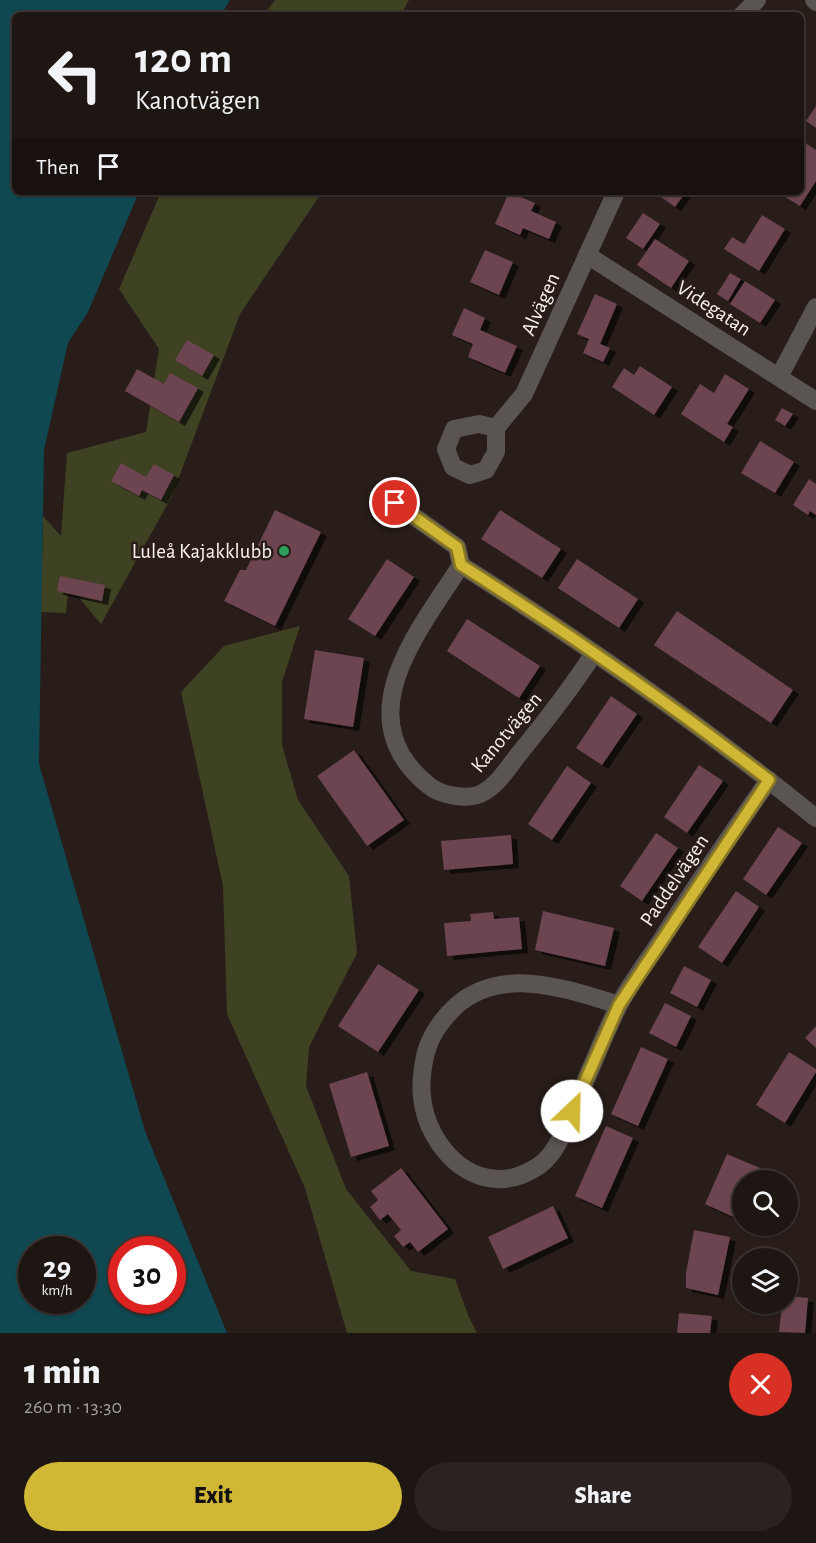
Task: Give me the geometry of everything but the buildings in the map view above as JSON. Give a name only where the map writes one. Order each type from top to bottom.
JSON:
[{"type":"street","points":[[745,12],[757,0]]},
{"type":"street","name":"Alvägen","points":[[496,428],[524,394],[615,195]]},
{"type":"street","name":"Videgatan","points":[[587,255],[816,401]]},
{"type":"street","points":[[779,377],[816,307]]},
{"type":"street","points":[[395,503],[457,547],[461,565],[670,705],[816,818]]},
{"type":"street","name":"Kanotvägen","points":[[461,565],[396,673],[390,700],[393,731],[402,755],[430,787],[465,797],[483,793],[498,780],[550,716],[594,653]]},
{"type":"street","name":"Paddelvägen","points":[[619,1005],[544,985],[502,984],[484,988],[465,998],[448,1013],[427,1049],[420,1084],[427,1122],[454,1163],[488,1179],[526,1172],[548,1157],[563,1132],[619,1005],[769,780]]},
{"type":"green space","points":[[275,0],[409,0],[403,12],[266,12]]},
{"type":"green space","points":[[160,195],[320,195],[240,314],[172,496],[101,624],[76,594],[69,581],[66,613],[41,612],[43,516],[61,536],[67,453],[146,432],[159,349],[119,289]]},
{"type":"green space","points":[[300,626],[282,682],[282,745],[298,800],[349,876],[357,953],[309,1047],[306,1086],[346,1189],[411,1271],[455,1279],[477,1333],[347,1333],[305,1188],[227,1014],[223,886],[181,692],[224,646]]},
{"type":"water","points":[[0,0],[230,0],[223,12],[12,12],[12,195],[138,195],[88,312],[68,343],[44,450],[39,764],[145,1131],[227,1333],[0,1333]]},
{"type":"place","name":"Luleå Kajakklubb","points":[[284,551]]},
{"type":"route","points":[[395,503],[457,547],[461,565],[571,634],[769,780],[619,1005],[572,1111]]}]
